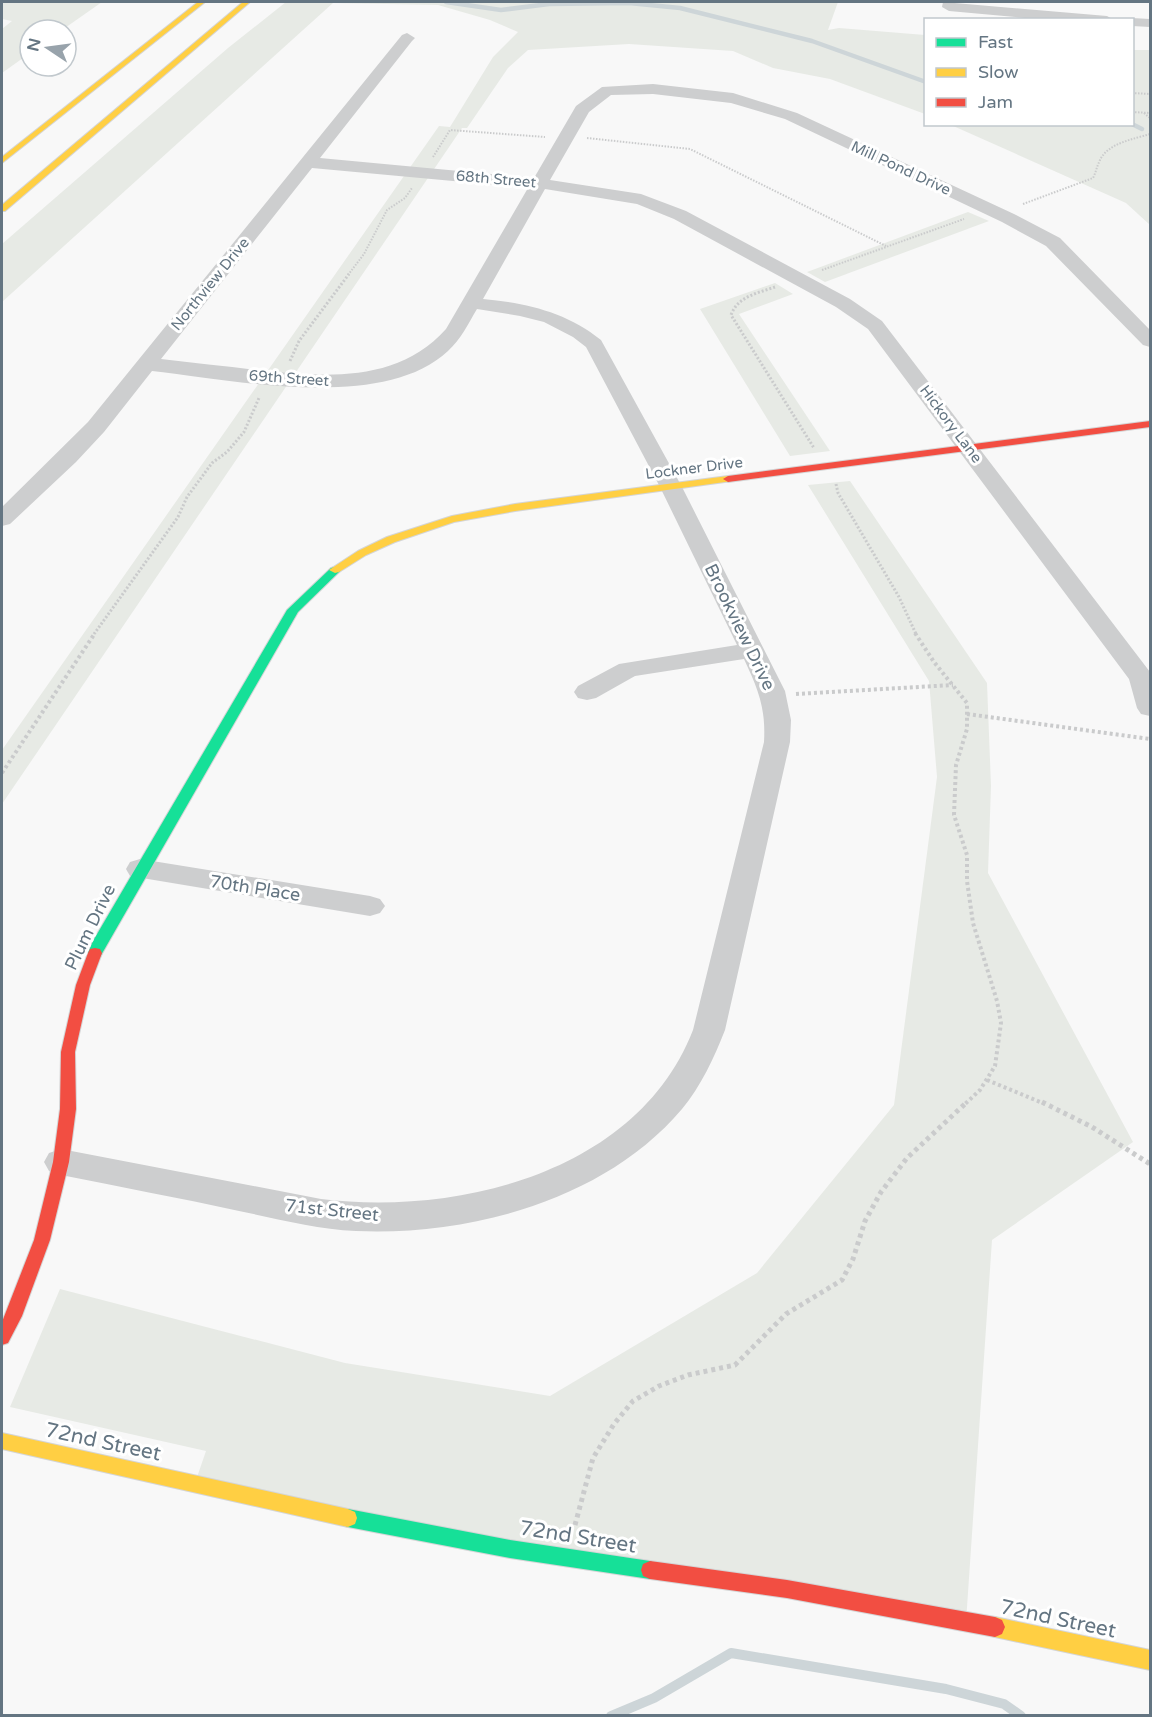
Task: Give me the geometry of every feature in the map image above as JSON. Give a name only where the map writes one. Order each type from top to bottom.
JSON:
[{"type":"main road","points":[[2,161],[202,2]]},
{"type":"main road","points":[[2,209],[247,2]]},
{"type":"main road","name":"Lockner Drive","points":[[279,632],[292,610],[333,570],[365,551],[425,528],[498,510],[1150,424]]},
{"type":"main road","name":"Plum Drive","points":[[2,1338],[13,1316],[42,1240],[61,1162],[68,1109],[68,1052],[83,985],[99,941],[279,632]]},
{"type":"main road","name":"72nd Street","points":[[2,1441],[441,1536],[583,1561],[733,1581],[875,1605],[1053,1638],[1150,1660]]},
{"type":"street","points":[[949,4],[1087,18]]},
{"type":"street","points":[[1134,21],[1150,23]]},
{"type":"street","name":"Northview Drive","points":[[2,519],[68,457],[96,427],[407,38]]},
{"type":"street","name":"Mill Pond Drive","points":[[566,136],[582,109],[608,90],[653,89],[709,94],[773,109],[1053,242],[1150,341]]},
{"type":"street","points":[[471,303],[566,136]]},
{"type":"street","name":"68th Street","points":[[308,162],[540,183],[618,194],[661,206],[680,215]]},
{"type":"street","name":"Hickory Lane","points":[[680,215],[852,308],[875,325],[1142,678],[1150,708]]},
{"type":"street","name":"69th Street","points":[[146,364],[281,380],[338,381],[386,374],[441,348],[454,332],[471,303]]},
{"type":"street","name":"Brookview Drive","points":[[471,303],[508,307],[552,318],[568,325],[588,339],[601,354],[753,650],[773,695],[778,720],[777,742],[753,849],[701,1055],[678,1094],[643,1130],[598,1160]]},
{"type":"street","points":[[587,692],[628,669],[753,650]]},
{"type":"street","name":"70th Place","points":[[140,870],[370,906]]},
{"type":"street","name":"71st Street","points":[[61,1162],[296,1208],[369,1217],[444,1213],[516,1197],[550,1184],[598,1160]]},
{"type":"path","points":[[1134,93],[1150,94]]},
{"type":"path","points":[[1134,112],[1150,113]]},
{"type":"path","points":[[1144,113],[1150,118]]},
{"type":"path","points":[[2,773],[117,599],[178,517],[187,497],[212,463],[227,452],[244,432],[258,398],[281,380],[299,341],[364,254],[387,210],[405,198],[450,130],[548,137],[573,134],[593,140],[690,149],[887,246]]},
{"type":"path","points":[[575,1526],[593,1458],[614,1424],[633,1401],[659,1386],[688,1375],[735,1365],[786,1314],[842,1280],[853,1259],[865,1221],[881,1192],[907,1158],[980,1090],[987,1080],[995,1066],[1001,1023],[998,1001],[989,981],[973,923],[967,881],[967,855],[954,815],[956,765],[967,729],[967,703],[933,662],[914,631],[886,573],[838,493],[835,486],[838,476],[834,466],[812,446],[731,315],[735,305],[745,298],[982,212],[1004,212],[1093,178],[1097,173],[1102,156],[1108,151],[1150,134]]},
{"type":"path","points":[[773,695],[954,685]]},
{"type":"path","points":[[967,714],[1150,739]]},
{"type":"path","points":[[987,1080],[1056,1107],[1121,1142],[1150,1164]]},
{"type":"shaded area","points":[[2,2],[102,2],[78,19],[18,18],[18,62],[2,73],[2,29],[12,21],[2,19]]},
{"type":"shaded area","points":[[286,2],[838,2],[828,30],[839,28],[924,35],[924,114],[830,79],[773,68],[733,51],[629,44],[528,50],[508,68],[467,128],[462,128],[2,804],[2,750],[439,126],[450,127],[493,57],[518,32],[490,20],[438,5],[333,3],[2,302],[2,244],[228,48]]},
{"type":"shaded area","points":[[1134,50],[1150,50],[1150,225],[1126,203],[953,126],[1134,126]]},
{"type":"shaded area","points":[[968,212],[989,221],[825,282],[807,272]]},
{"type":"shaded area","points":[[775,283],[793,294],[739,314],[830,451],[790,456],[700,309]]},
{"type":"shaded area","points":[[850,481],[987,683],[991,786],[988,873],[1133,1142],[992,1240],[966,1622],[195,1483],[206,1451],[10,1407],[60,1289],[345,1363],[550,1396],[757,1273],[894,1105],[937,777],[929,681],[808,485]]},
{"type":"waterway","points":[[446,2],[501,10],[549,4],[629,3],[680,8],[812,41],[924,81]]},
{"type":"waterway","points":[[1134,125],[1142,129]]},
{"type":"waterway","points":[[611,1716],[654,1698],[731,1653],[946,1689],[1004,1704],[1021,1716]]},
{"type":"traffic: fast","points":[[95,953],[293,610],[335,570]]},
{"type":"traffic: fast","points":[[348,1518],[510,1549],[650,1570]]},
{"type":"traffic: slow","points":[[2,161],[202,2]]},
{"type":"traffic: slow","points":[[2,209],[247,2]]},
{"type":"traffic: slow","points":[[335,570],[391,539],[452,520],[515,507],[728,479]]},
{"type":"traffic: slow","points":[[2,1441],[348,1518]]},
{"type":"traffic: slow","points":[[995,1627],[1150,1660]]},
{"type":"traffic: jam","points":[[728,479],[1150,424]]},
{"type":"traffic: jam","points":[[2,1338],[13,1316],[42,1240],[61,1162],[68,1109],[68,1052],[83,985],[95,953]]},
{"type":"traffic: jam","points":[[650,1570],[787,1589],[995,1627]]}]
